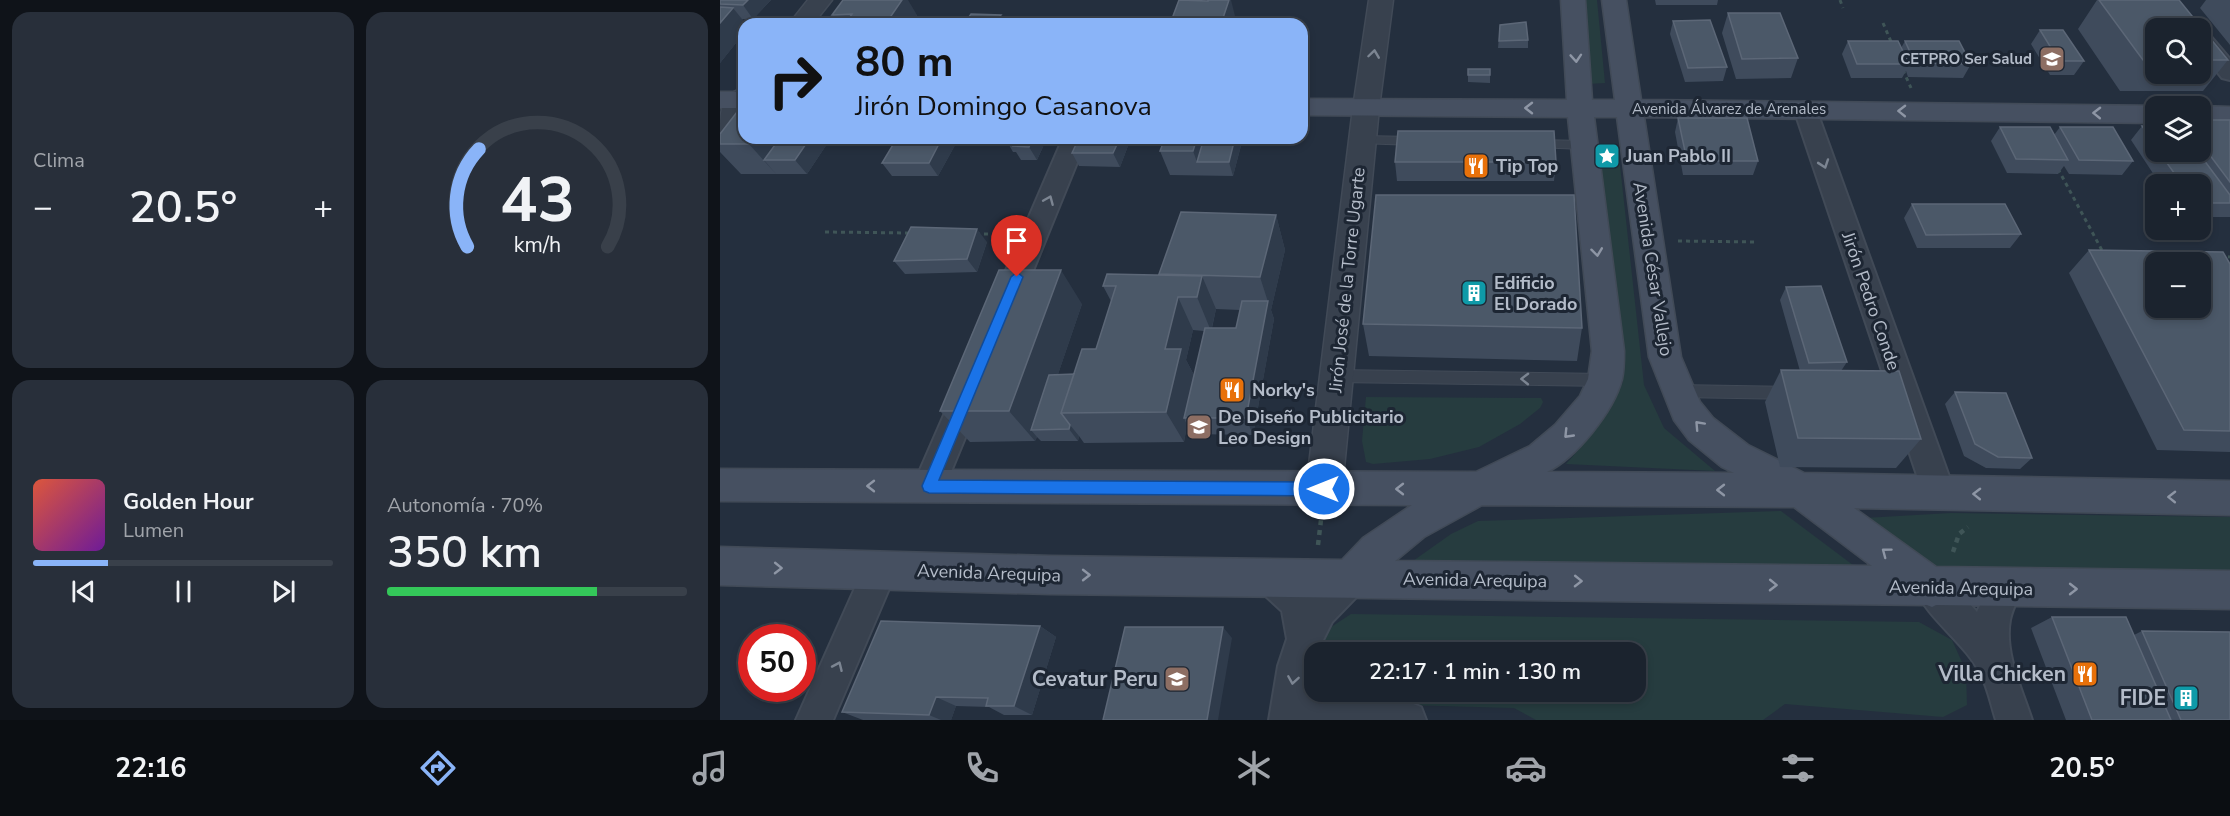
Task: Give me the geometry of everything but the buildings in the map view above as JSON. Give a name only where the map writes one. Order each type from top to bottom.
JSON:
[{"type":"main road","points":[[1351,578],[1377,551],[1411,525],[1543,457],[1567,436],[1592,406],[1605,380],[1608,351],[1585,208],[1584,145],[1573,0]]},
{"type":"main road","name":"Avenida César Vallejo","points":[[1614,0],[1665,357],[1686,410],[1701,429],[1735,456],[1801,490],[1932,588]]},
{"type":"main road","name":"Avenida Álvarez de Arenales","points":[[1308,107],[1804,109],[2145,114]]},
{"type":"main road","points":[[2211,115],[2230,116]]},
{"type":"main road","points":[[720,485],[1801,490],[2230,498]]},
{"type":"main road","name":"Avenida Arequipa","points":[[720,566],[1050,575],[2005,589],[2230,590]]},
{"type":"street","points":[[806,18],[820,0]]},
{"type":"street","name":"Jirón José de la Torre Ugarte","points":[[1324,489],[1336,376],[1361,208],[1366,108],[1381,0]]},
{"type":"street","points":[[2211,50],[2230,73]]},
{"type":"street","points":[[720,126],[737,99]]},
{"type":"street","name":"Jirón Pedro Conde","points":[[1804,109],[1898,394],[1939,493]]},
{"type":"street","points":[[993,333],[1073,144]]},
{"type":"street","points":[[929,486],[980,366]]},
{"type":"street","points":[[814,720],[880,570]]},
{"type":"street","points":[[1269,577],[1291,592],[1299,606],[1304,638]]},
{"type":"street","points":[[1351,578],[1317,614],[1304,638],[1296,664],[1287,717],[1408,720]]},
{"type":"street","points":[[1932,588],[1994,661]]},
{"type":"street","points":[[2005,589],[1995,603],[1991,625],[1994,661],[2014,720]]},
{"type":"lane","points":[[1363,140],[1421,141]]},
{"type":"lane","points":[[1526,144],[1584,145]]},
{"type":"lane","points":[[1336,376],[1605,380]]},
{"type":"lane","points":[[1678,392],[1797,393]]},
{"type":"path","points":[[1840,0],[1843,8]]},
{"type":"path","points":[[1883,23],[1896,52]]},
{"type":"path","points":[[1900,62],[1921,111]]},
{"type":"path","points":[[2055,164],[2106,258]]},
{"type":"path","points":[[825,232],[918,233]]},
{"type":"path","points":[[965,234],[1035,235]]},
{"type":"path","points":[[1648,241],[1758,242]]},
{"type":"path","points":[[2211,256],[2230,256]]},
{"type":"green space","points":[[1582,0],[1597,0],[1605,83],[1587,84]]},
{"type":"green space","points":[[1599,147],[1618,147],[1644,385],[1664,428],[1715,471],[1566,464],[1597,425],[1623,382]]},
{"type":"green space","points":[[1366,397],[1541,398],[1543,402],[1540,408],[1520,424],[1479,447],[1430,459],[1373,464],[1366,462],[1362,441]]},
{"type":"green space","points":[[1781,511],[1865,574],[1403,568],[1451,534],[1478,521]]},
{"type":"green space","points":[[1951,513],[2230,517],[2230,573],[1928,570],[1864,518]]},
{"type":"green space","points":[[1351,614],[1919,622],[1952,640],[1966,671],[1967,705],[1943,717],[1785,704],[1763,720],[1536,720],[1514,708],[1329,703],[1646,702],[1646,642],[1321,642],[1325,631]]},
{"type":"place","name":"CETPRO Ser Salud","points":[[2052,59]]},
{"type":"place","name":"Juan Pablo II","points":[[1607,156]]},
{"type":"place","name":"Tip Top","points":[[1476,166]]},
{"type":"place","name":"Edificio El Dorado","points":[[1474,293]]},
{"type":"place","name":"Norky's","points":[[1232,390]]},
{"type":"place","name":"De Diseño Publicitario Leo Design","points":[[1199,427]]},
{"type":"place","name":"Villa Chicken","points":[[2085,674]]},
{"type":"place","name":"Cevatur Peru","points":[[1177,679]]},
{"type":"place","name":"FIDE","points":[[2186,698]]},
{"type":"route","points":[[1017,277],[929,486],[1324,489]]}]
